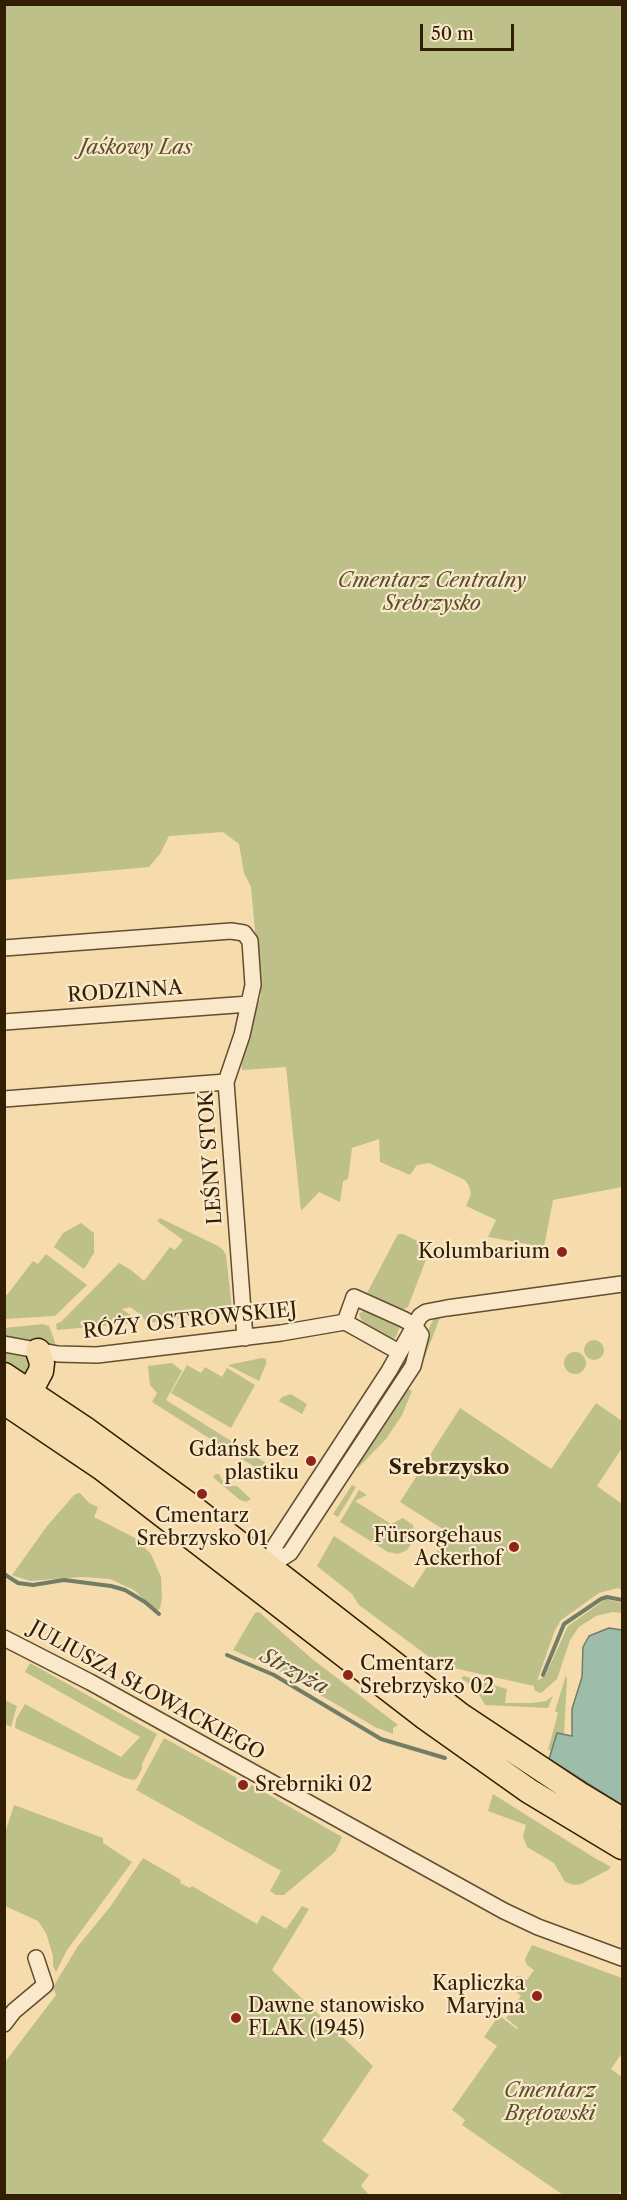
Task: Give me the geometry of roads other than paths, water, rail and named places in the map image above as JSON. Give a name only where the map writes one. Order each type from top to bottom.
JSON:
[{"type":"main road","points":[[27,1389],[34,1384],[41,1371],[42,1363],[38,1351]]},
{"type":"main road","points":[[4,1375],[85,1429],[192,1507],[261,1576],[426,1718],[530,1791],[622,1847]]},
{"type":"main road","points":[[4,1402],[261,1576],[460,1715],[622,1820]]},
{"type":"street","name":"LEŚNY STOK","points":[[4,948],[231,931],[244,933],[250,940],[253,985],[242,1035],[226,1082],[245,1338]]},
{"type":"street","name":"RODZINNA","points":[[4,1022],[249,1004]]},
{"type":"street","points":[[4,1099],[226,1082]]},
{"type":"street","points":[[336,1468],[414,1325],[426,1312],[622,1284]]},
{"type":"street","points":[[261,1576],[276,1544],[412,1366],[421,1335],[414,1325],[354,1297],[345,1322],[399,1352]]},
{"type":"street","name":"RÓŻY OSTROWSKIEJ","points":[[4,1344],[38,1351],[77,1355],[115,1354],[245,1338],[345,1322]]},
{"type":"street","name":"JULIUSZA SŁOWACKIEGO","points":[[4,1638],[61,1666],[504,1911],[538,1927],[622,1958]]},
{"type":"street","points":[[4,2024],[14,2011],[45,1984],[36,1958]]},
{"type":"waterway","name":"Strzyża","points":[[4,1574],[18,1583],[33,1585],[64,1580],[111,1586],[125,1590],[159,1614]]},
{"type":"waterway","name":"Strzyża","points":[[543,1675],[564,1624],[601,1599],[607,1597],[622,1600]]},
{"type":"waterway","name":"Strzyża","points":[[227,1655],[274,1675],[381,1739],[445,1758]]},
{"type":"place","name":"Kolumbarium","points":[[562,1252]]},
{"type":"place","name":"Gdańsk bez plastiku","points":[[311,1461]]},
{"type":"place","name":"Cmentarz Srebrzysko 01","points":[[202,1494]]},
{"type":"place","name":"Fürsorgehaus Ackerhof","points":[[514,1547]]},
{"type":"place","name":"Cmentarz Srebrzysko 02","points":[[348,1675]]},
{"type":"place","name":"Srebrniki 02","points":[[243,1785]]},
{"type":"place","name":"Kapliczka Maryjna","points":[[537,1996]]},
{"type":"place","name":"Dawne stanowisko FLAK (1945)","points":[[236,2018]]},
{"type":"district","name":"Srebrzysko","points":[[449,1468]]},
{"type":"park label","name":"Jaśkowy Las","points":[[136,148]]},
{"type":"park label","name":"Cmentarz Centralny Srebrzysko","points":[[432,592]]},
{"type":"park label","name":"Cmentarz Brętowski","points":[[550,2102]]}]
